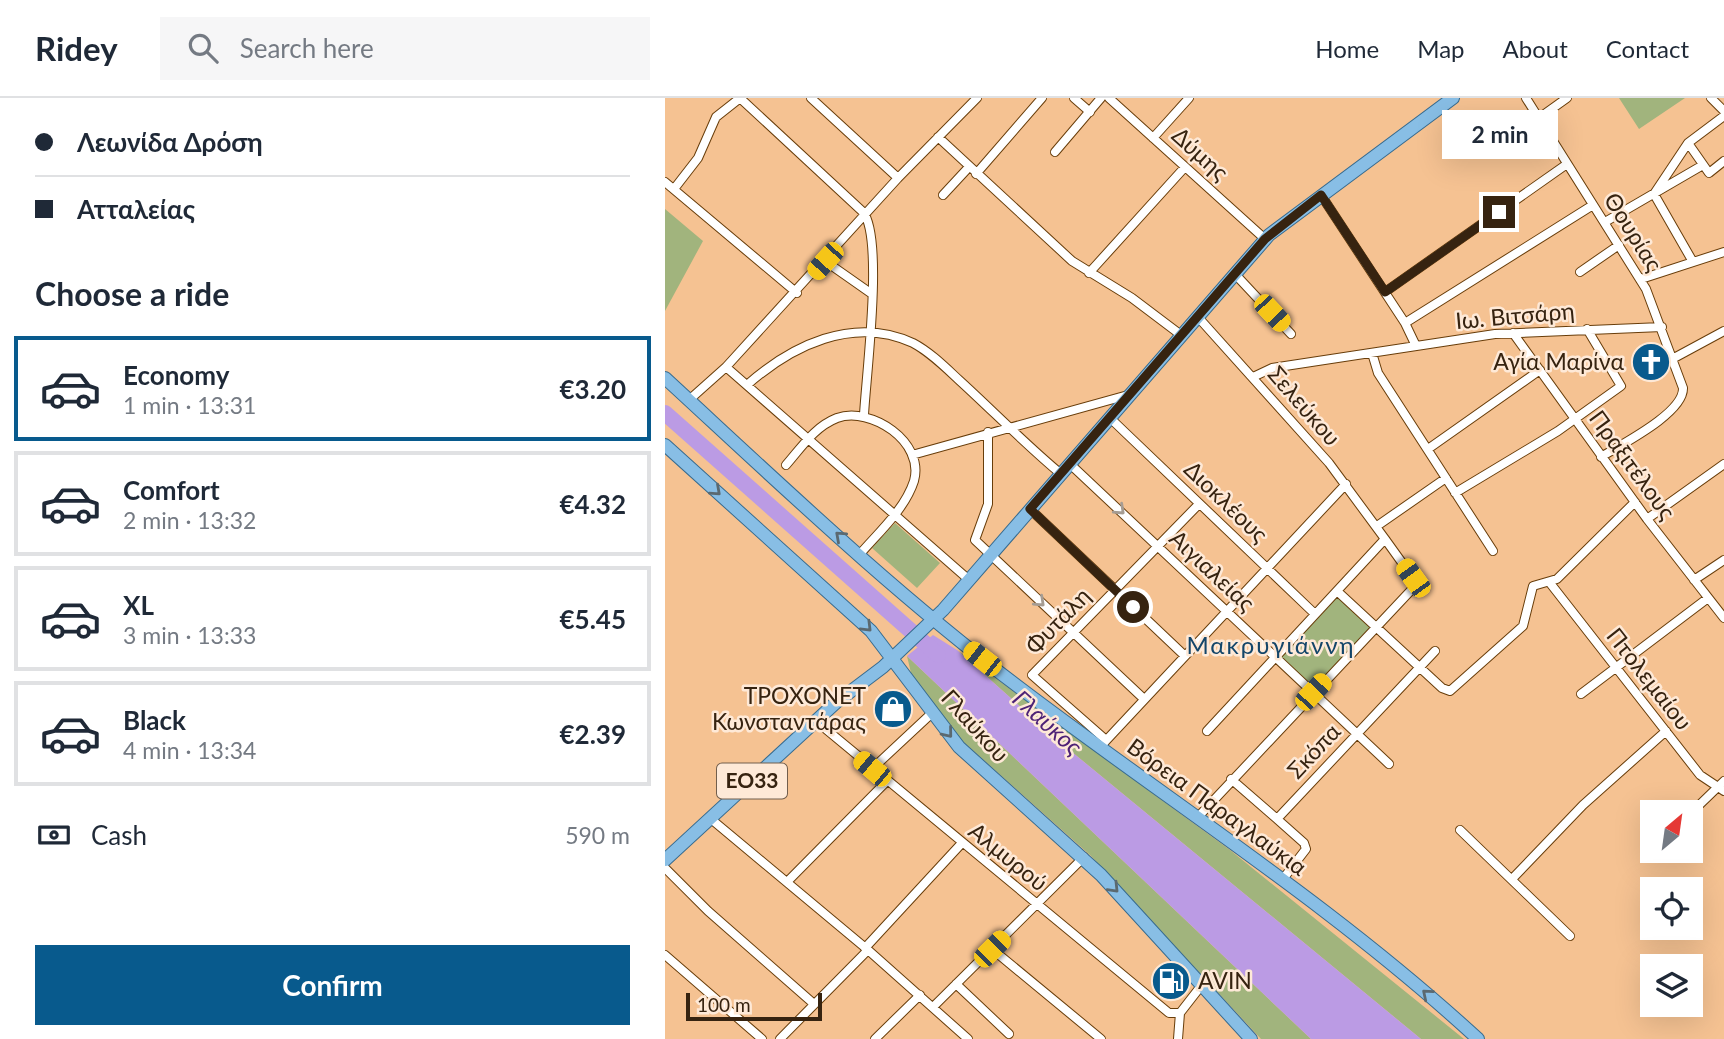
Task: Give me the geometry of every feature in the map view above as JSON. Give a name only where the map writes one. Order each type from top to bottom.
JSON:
[{"type":"main road","name":"ΕΟ33","points":[[665,860],[895,651],[968,579],[1265,239],[1450,99]]},
{"type":"main road","points":[[665,378],[860,554],[927,620]]},
{"type":"main road","name":"Γλαύκου","points":[[665,446],[895,651],[932,713],[979,766],[1084,857],[1251,1039]]},
{"type":"main road","name":"Βόρεια Παραγλαύκια","points":[[927,620],[1103,743],[1283,879],[1478,1039]]},
{"type":"street","points":[[674,189],[701,152],[716,117],[740,98],[865,214],[871,227],[871,294],[864,415]]},
{"type":"street","points":[[811,98],[898,178]]},
{"type":"street","points":[[689,400],[726,367],[797,293],[898,178],[977,98]]},
{"type":"street","points":[[976,174],[1042,98]]},
{"type":"street","points":[[1074,98],[1090,112]]},
{"type":"street","points":[[1055,152],[1101,98]]},
{"type":"street","name":"Δύμης","points":[[1109,98],[1265,239]]},
{"type":"street","points":[[1153,138],[1189,98]]},
{"type":"street","name":"Θουρίας","points":[[1526,98],[1641,279],[1674,358],[1683,388],[1682,398],[1668,414],[1601,457]]},
{"type":"street","points":[[1539,118],[1567,98]]},
{"type":"street","points":[[1654,194],[1688,143],[1724,113],[1711,98]]},
{"type":"street","points":[[938,137],[1045,238],[1089,273],[1121,290],[1181,335]]},
{"type":"street","points":[[1688,143],[1709,173],[1724,161]]},
{"type":"street","points":[[1385,292],[1567,164]]},
{"type":"street","points":[[1605,222],[1703,165]]},
{"type":"street","points":[[943,195],[969,167]]},
{"type":"street","points":[[1089,273],[1185,167]]},
{"type":"street","points":[[665,182],[797,293]]},
{"type":"street","points":[[1654,194],[1693,262]]},
{"type":"street","points":[[1321,195],[1405,323],[1416,346]]},
{"type":"street","points":[[1405,323],[1594,205]]},
{"type":"street","points":[[1580,272],[1619,244]]},
{"type":"street","points":[[1641,279],[1724,252]]},
{"type":"street","points":[[825,261],[871,294]]},
{"type":"street","points":[[1234,273],[1291,334]]},
{"type":"street","name":"Σελεύκου","points":[[1197,316],[1346,484],[1415,582],[1375,626]]},
{"type":"street","name":"Ιω. Βιτσάρη","points":[[1253,377],[1272,368],[1513,333],[1662,327]]},
{"type":"street","points":[[1455,493],[1575,419],[1622,384],[1587,329]]},
{"type":"street","points":[[1674,358],[1724,332]]},
{"type":"street","name":"Πραξιτέλους","points":[[1513,333],[1647,519],[1723,616]]},
{"type":"street","points":[[747,385],[778,359],[810,342],[830,337],[869,334],[896,338],[921,348],[1061,474]]},
{"type":"street","points":[[1372,352],[1378,373],[1493,551]]},
{"type":"street","points":[[726,367],[968,579]]},
{"type":"street","points":[[1428,449],[1540,370]]},
{"type":"street","points":[[912,455],[1008,426],[1131,394]]},
{"type":"street","points":[[786,465],[809,439],[835,419],[864,415],[888,427],[912,455],[915,470],[913,482],[895,513],[860,554]]},
{"type":"street","name":"Διοκλέους","points":[[1110,418],[1315,614]]},
{"type":"street","points":[[988,432],[988,503],[974,538],[1144,699]]},
{"type":"street","name":"Αιγιαλείας","points":[[1070,464],[1388,764]]},
{"type":"street","points":[[1647,519],[1724,464]]},
{"type":"street","points":[[1377,526],[1446,478]]},
{"type":"street","points":[[1103,743],[1346,484]]},
{"type":"street","points":[[1337,591],[1448,691],[1523,626],[1528,617],[1533,586],[1550,583],[1635,502]]},
{"type":"street","name":"Φυτάλη","points":[[1103,743],[1032,676],[1199,504]]},
{"type":"street","points":[[1030,509],[1185,656]]},
{"type":"street","points":[[1207,730],[1385,539]]},
{"type":"street","points":[[1695,580],[1724,560]]},
{"type":"street","name":"Πτολεμαίου","points":[[1550,583],[1704,780],[1722,786]]},
{"type":"street","points":[[1581,694],[1708,598]]},
{"type":"street","points":[[1198,817],[1375,626]]},
{"type":"street","name":"Σκόπα","points":[[1277,819],[1435,651]]},
{"type":"street","points":[[872,769],[932,713]]},
{"type":"street","name":"Αλμυρού","points":[[815,721],[1169,1013],[1180,1013]]},
{"type":"street","points":[[1512,879],[1583,805],[1666,732]]},
{"type":"street","points":[[1231,779],[1304,843],[1306,849],[1283,879]]},
{"type":"street","points":[[787,882],[887,781]]},
{"type":"street","points":[[1703,802],[1722,786]]},
{"type":"street","points":[[711,818],[867,949],[965,1038]]},
{"type":"street","points":[[1460,831],[1570,936]]},
{"type":"street","points":[[780,1039],[867,949],[961,844]]},
{"type":"street","points":[[933,1007],[1084,857]]},
{"type":"street","points":[[665,868],[708,911],[814,1003]]},
{"type":"street","points":[[992,949],[1101,1039]]},
{"type":"street","points":[[665,955],[762,1039]]},
{"type":"street","points":[[956,984],[1009,1034]]},
{"type":"street","points":[[1178,1039],[1180,1013],[1201,986]]},
{"type":"street","points":[[876,1039],[920,995]]},
{"type":"green space","points":[[1619,98],[1685,98],[1639,129]]},
{"type":"green space","points":[[665,209],[703,241],[665,311]]},
{"type":"green space","points":[[895,523],[940,563],[917,588],[872,548]]},
{"type":"green space","points":[[1337,591],[1375,626],[1313,692],[1275,657]]},
{"type":"green space","points":[[957,650],[1230,850],[1464,1039],[1421,1039],[1061,743]]},
{"type":"green space","points":[[907,656],[1311,1039],[1261,1039],[1090,855],[961,740],[911,673]]},
{"type":"shaded area","points":[[933,635],[957,650],[1061,743],[1421,1039],[1311,1039],[907,656]]},
{"type":"waterway","name":"Γλαύκος","points":[[665,413],[938,655]]},
{"type":"place","name":"Αγία Μαρίνα","points":[[1651,362]]},
{"type":"place","name":"ΤΡΟΧΟΝΕΤ Κωνσταντάρας","points":[[893,709]]},
{"type":"place","name":"AVIN","points":[[1171,981]]},
{"type":"district","name":"Μακρυγιάννη","points":[[1271,646]]},
{"type":"route","points":[[1133,607],[1030,509],[1265,239],[1321,195],[1385,292],[1499,212]]}]
